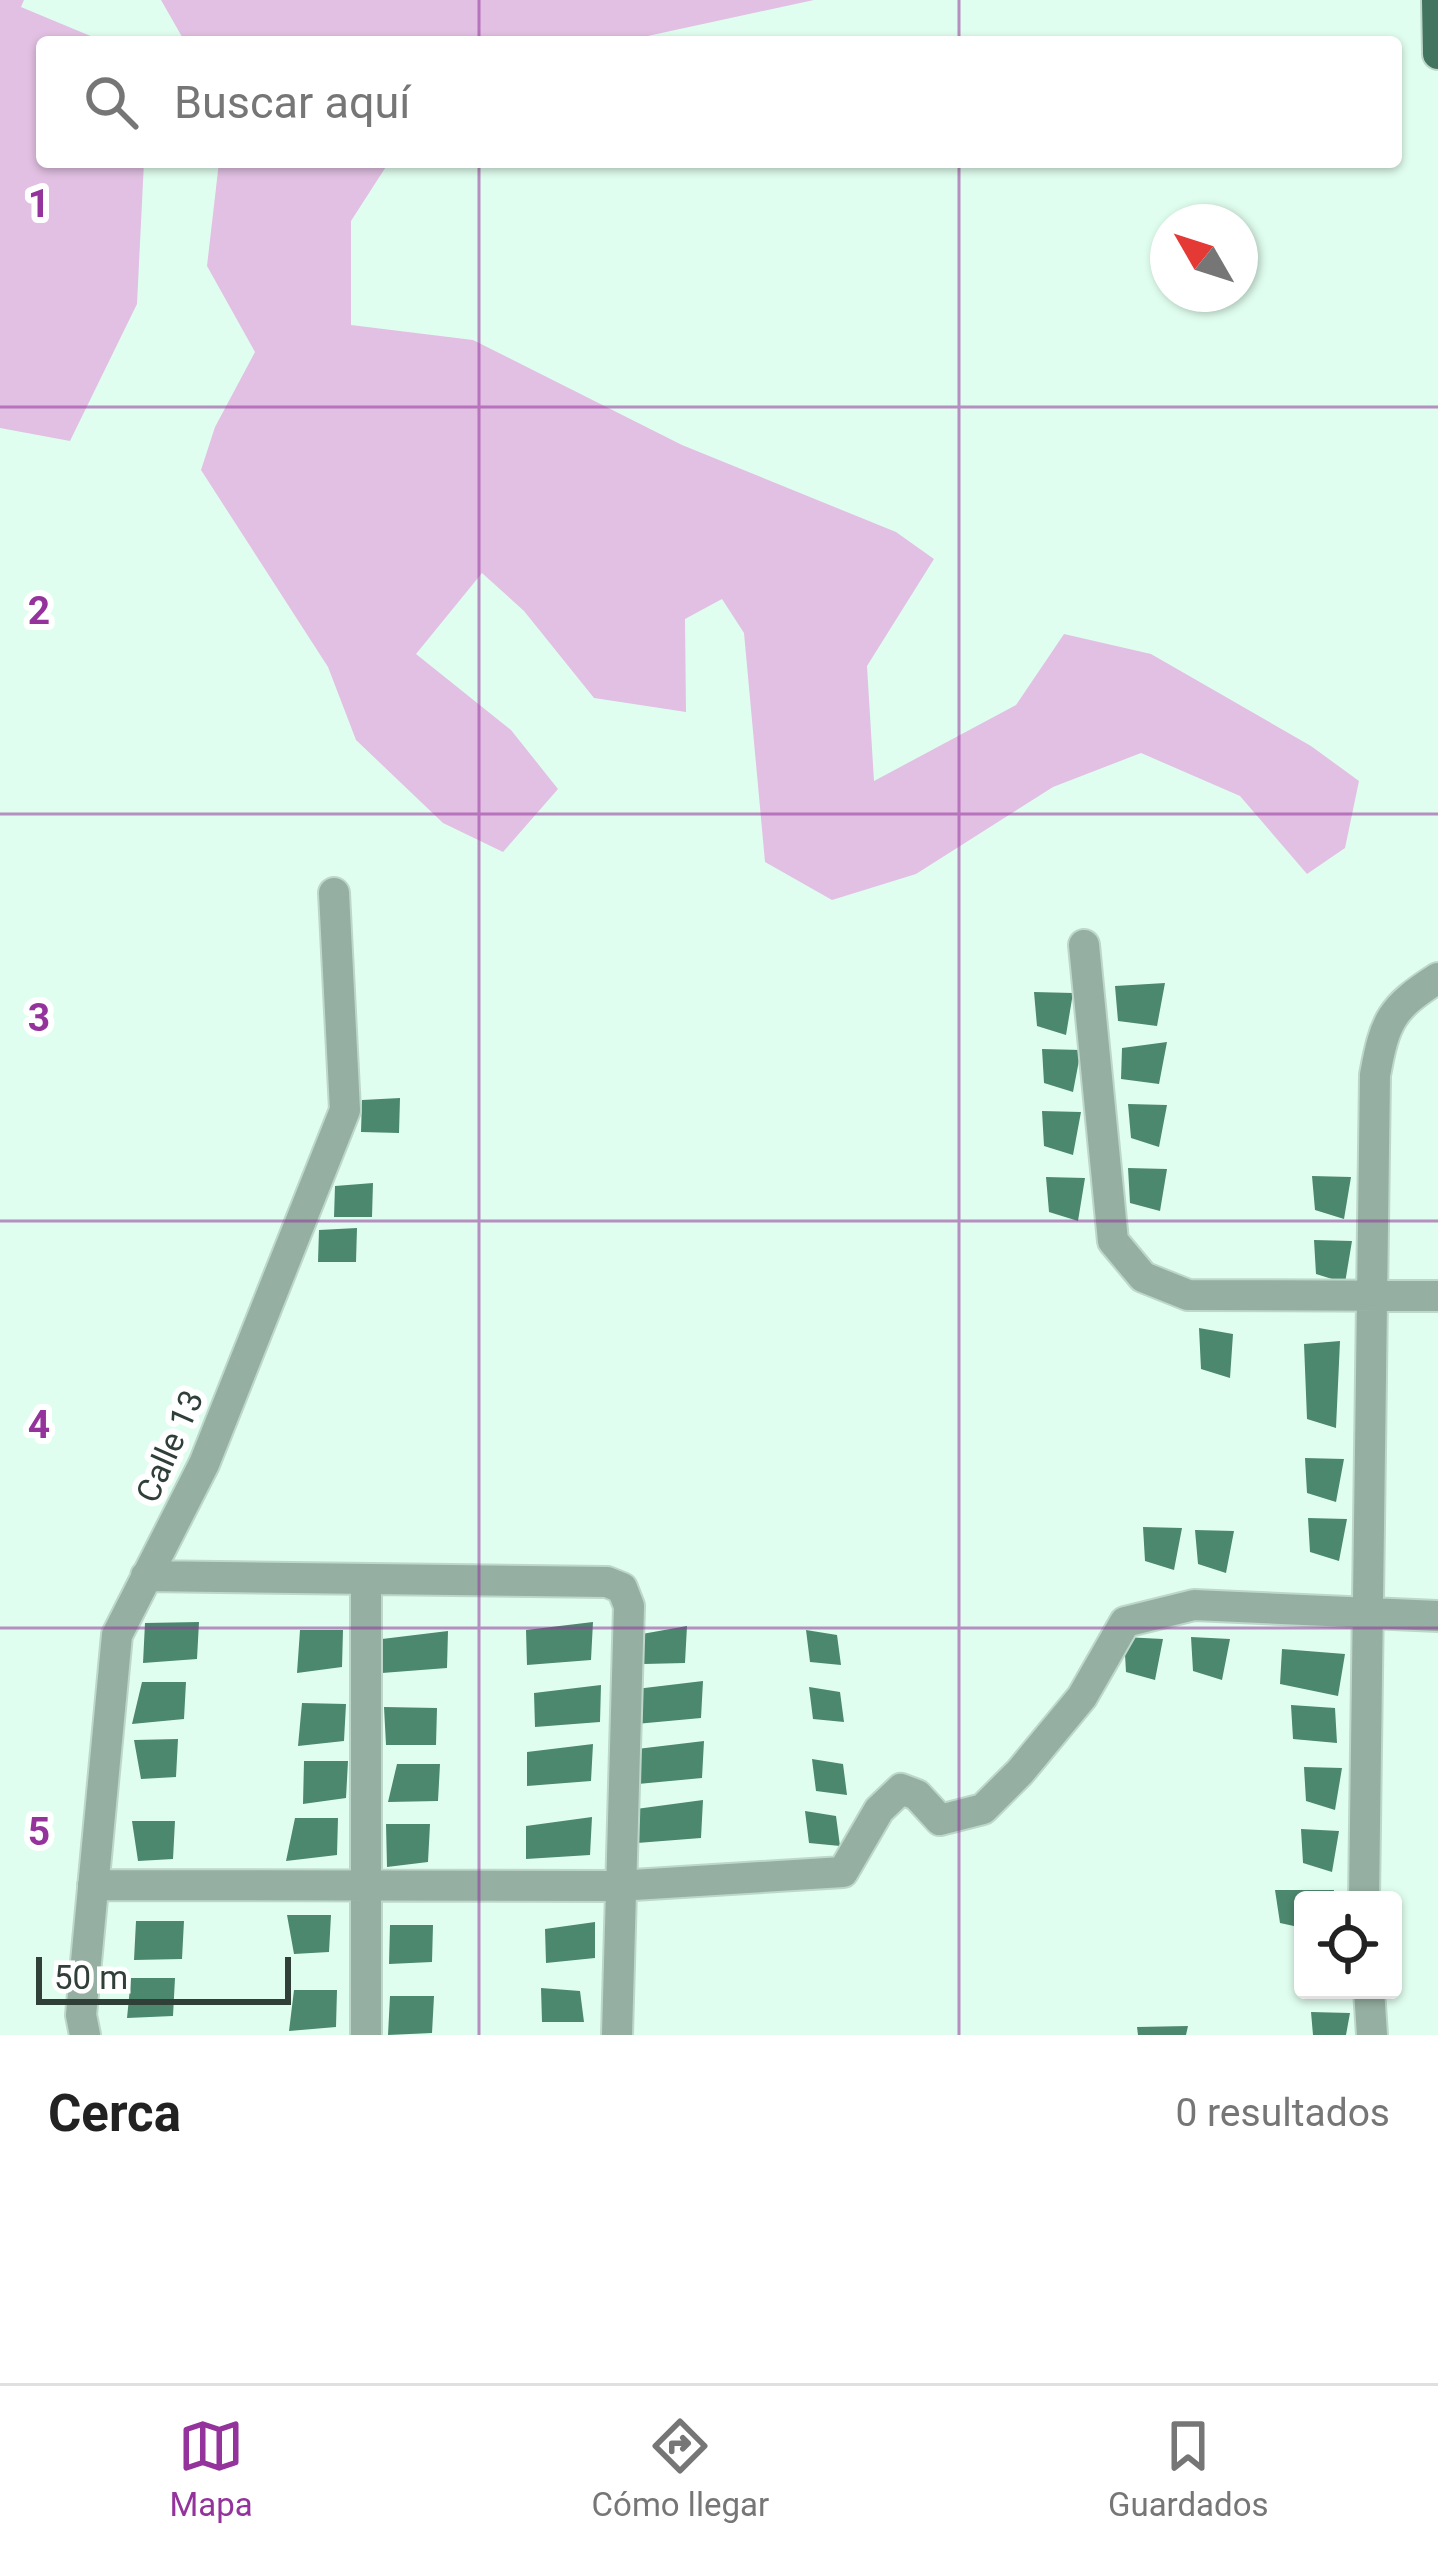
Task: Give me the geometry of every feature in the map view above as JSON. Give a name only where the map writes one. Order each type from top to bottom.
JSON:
[{"type":"main road","points":[[1437,0],[1438,54]]},
{"type":"street","name":"Calle 13","points":[[85,2035],[81,2015],[117,1635],[204,1463],[344,1110],[343,988],[334,893]]},
{"type":"street","points":[[1084,945],[1113,1241],[1143,1277],[1188,1295],[1438,1296]]},
{"type":"street","points":[[1364,1891],[1375,1075],[1382,1033],[1398,1004],[1438,979]]},
{"type":"street","points":[[146,1576],[607,1582],[622,1588],[629,1606],[617,1886],[617,2035]]},
{"type":"street","points":[[366,1582],[366,2035]]},
{"type":"street","points":[[93,1885],[617,1886],[843,1872],[879,1810],[901,1789],[917,1796],[940,1820],[983,1809],[1082,1697],[1125,1622],[1150,1612],[1194,1605],[1438,1616]]},
{"type":"street","points":[[1370,1999],[1372,2035]]},
{"type":"shaded area","points":[[0,0],[24,0],[21,7],[91,36],[36,36],[36,168],[144,168],[137,304],[70,441],[0,428]]},
{"type":"shaded area","points":[[161,0],[814,0],[648,36],[182,36]]},
{"type":"shaded area","points":[[218,168],[385,168],[351,221],[351,325],[473,340],[682,445],[896,532],[934,559],[867,666],[874,781],[1016,705],[1064,634],[1151,654],[1311,746],[1359,781],[1345,848],[1307,874],[1240,796],[1141,753],[1053,787],[916,874],[832,900],[765,862],[744,633],[722,599],[685,619],[686,712],[594,698],[524,611],[482,573],[416,654],[511,730],[558,789],[503,852],[443,823],[356,740],[328,667],[201,470],[215,427],[255,352],[207,266]]},
{"type":"building","points":[[1165,983],[1157,1026],[1118,1021],[1115,986]]},
{"type":"building","points":[[1034,992],[1073,993],[1066,1035],[1037,1026]]},
{"type":"building","points":[[1167,1042],[1159,1084],[1121,1079],[1122,1048]]},
{"type":"building","points":[[1042,1049],[1081,1050],[1073,1092],[1044,1083]]},
{"type":"building","points":[[400,1098],[399,1133],[361,1132],[362,1100]]},
{"type":"building","points":[[1128,1104],[1167,1105],[1159,1147],[1131,1138]]},
{"type":"building","points":[[1042,1111],[1081,1112],[1073,1155],[1044,1146]]},
{"type":"building","points":[[1128,1168],[1167,1169],[1160,1211],[1130,1203]]},
{"type":"building","points":[[1312,1176],[1351,1177],[1344,1219],[1315,1210]]},
{"type":"building","points":[[1046,1177],[1085,1178],[1078,1221],[1049,1212]]},
{"type":"building","points":[[373,1183],[372,1217],[334,1217],[335,1186]]},
{"type":"building","points":[[357,1228],[356,1262],[318,1262],[319,1230]]},
{"type":"building","points":[[1314,1240],[1352,1241],[1345,1283],[1316,1274]]},
{"type":"building","points":[[1199,1328],[1233,1334],[1230,1378],[1201,1369]]},
{"type":"building","points":[[1340,1341],[1336,1428],[1307,1419],[1304,1344]]},
{"type":"building","points":[[1305,1458],[1344,1459],[1336,1502],[1307,1493]]},
{"type":"building","points":[[1308,1518],[1347,1519],[1339,1561],[1310,1552]]},
{"type":"building","points":[[1143,1527],[1182,1528],[1174,1570],[1145,1561]]},
{"type":"building","points":[[1195,1530],[1234,1531],[1226,1573],[1198,1564]]},
{"type":"building","points":[[199,1622],[197,1659],[143,1663],[145,1623]]},
{"type":"building","points":[[593,1622],[591,1660],[527,1665],[526,1630]]},
{"type":"building","points":[[687,1626],[685,1663],[644,1664],[642,1634]]},
{"type":"building","points":[[300,1630],[343,1630],[342,1667],[297,1673]]},
{"type":"building","points":[[806,1630],[837,1635],[841,1665],[810,1662]]},
{"type":"building","points":[[448,1631],[447,1668],[382,1673],[382,1639]]},
{"type":"building","points":[[1124,1637],[1163,1639],[1155,1680],[1126,1672]]},
{"type":"building","points":[[1191,1637],[1230,1639],[1222,1680],[1193,1671]]},
{"type":"building","points":[[1282,1649],[1345,1654],[1338,1696],[1280,1684]]},
{"type":"building","points":[[703,1681],[701,1718],[636,1724],[636,1689]]},
{"type":"building","points":[[142,1682],[186,1682],[184,1719],[132,1724]]},
{"type":"building","points":[[601,1685],[600,1722],[535,1727],[534,1693]]},
{"type":"building","points":[[809,1687],[840,1692],[844,1722],[813,1719]]},
{"type":"building","points":[[302,1703],[346,1704],[344,1741],[298,1746]]},
{"type":"building","points":[[1291,1705],[1335,1708],[1337,1743],[1293,1739]]},
{"type":"building","points":[[384,1707],[437,1708],[436,1745],[386,1745]]},
{"type":"building","points":[[178,1739],[176,1777],[141,1779],[134,1740]]},
{"type":"building","points":[[704,1741],[702,1778],[638,1784],[637,1749]]},
{"type":"building","points":[[593,1744],[591,1781],[527,1786],[527,1752]]},
{"type":"building","points":[[812,1759],[843,1764],[847,1795],[816,1791]]},
{"type":"building","points":[[304,1761],[348,1761],[346,1798],[303,1804]]},
{"type":"building","points":[[397,1764],[440,1764],[438,1801],[388,1802]]},
{"type":"building","points":[[1304,1767],[1342,1768],[1335,1810],[1306,1801]]},
{"type":"building","points":[[703,1800],[701,1838],[637,1843],[636,1809]]},
{"type":"building","points":[[805,1811],[836,1816],[840,1846],[809,1843]]},
{"type":"building","points":[[592,1817],[590,1855],[526,1859],[526,1826]]},
{"type":"building","points":[[295,1818],[338,1818],[337,1855],[286,1861]]},
{"type":"building","points":[[132,1821],[175,1821],[173,1859],[138,1861]]},
{"type":"building","points":[[386,1824],[430,1824],[428,1862],[387,1867]]},
{"type":"building","points":[[1301,1829],[1339,1831],[1332,1872],[1303,1863]]},
{"type":"building","points":[[1275,1890],[1334,1890],[1294,1891],[1294,1926],[1280,1923]]},
{"type":"building","points":[[287,1915],[331,1915],[329,1952],[294,1954]]},
{"type":"building","points":[[136,1921],[184,1921],[182,1959],[134,1960]]},
{"type":"building","points":[[595,1922],[595,1958],[546,1963],[545,1929]]},
{"type":"building","points":[[390,1925],[433,1925],[432,1962],[389,1964]]},
{"type":"building","points":[[131,1978],[175,1978],[173,2016],[127,2018]]},
{"type":"building","points":[[541,1988],[580,1991],[584,2022],[542,2022]]},
{"type":"building","points":[[294,1990],[337,1990],[336,2027],[289,2031]]},
{"type":"building","points":[[390,1996],[434,1996],[432,2033],[388,2035]]},
{"type":"building","points":[[1311,2012],[1350,2013],[1346,2035],[1313,2035]]},
{"type":"building","points":[[1188,2026],[1186,2035],[1138,2035],[1137,2027]]}]
